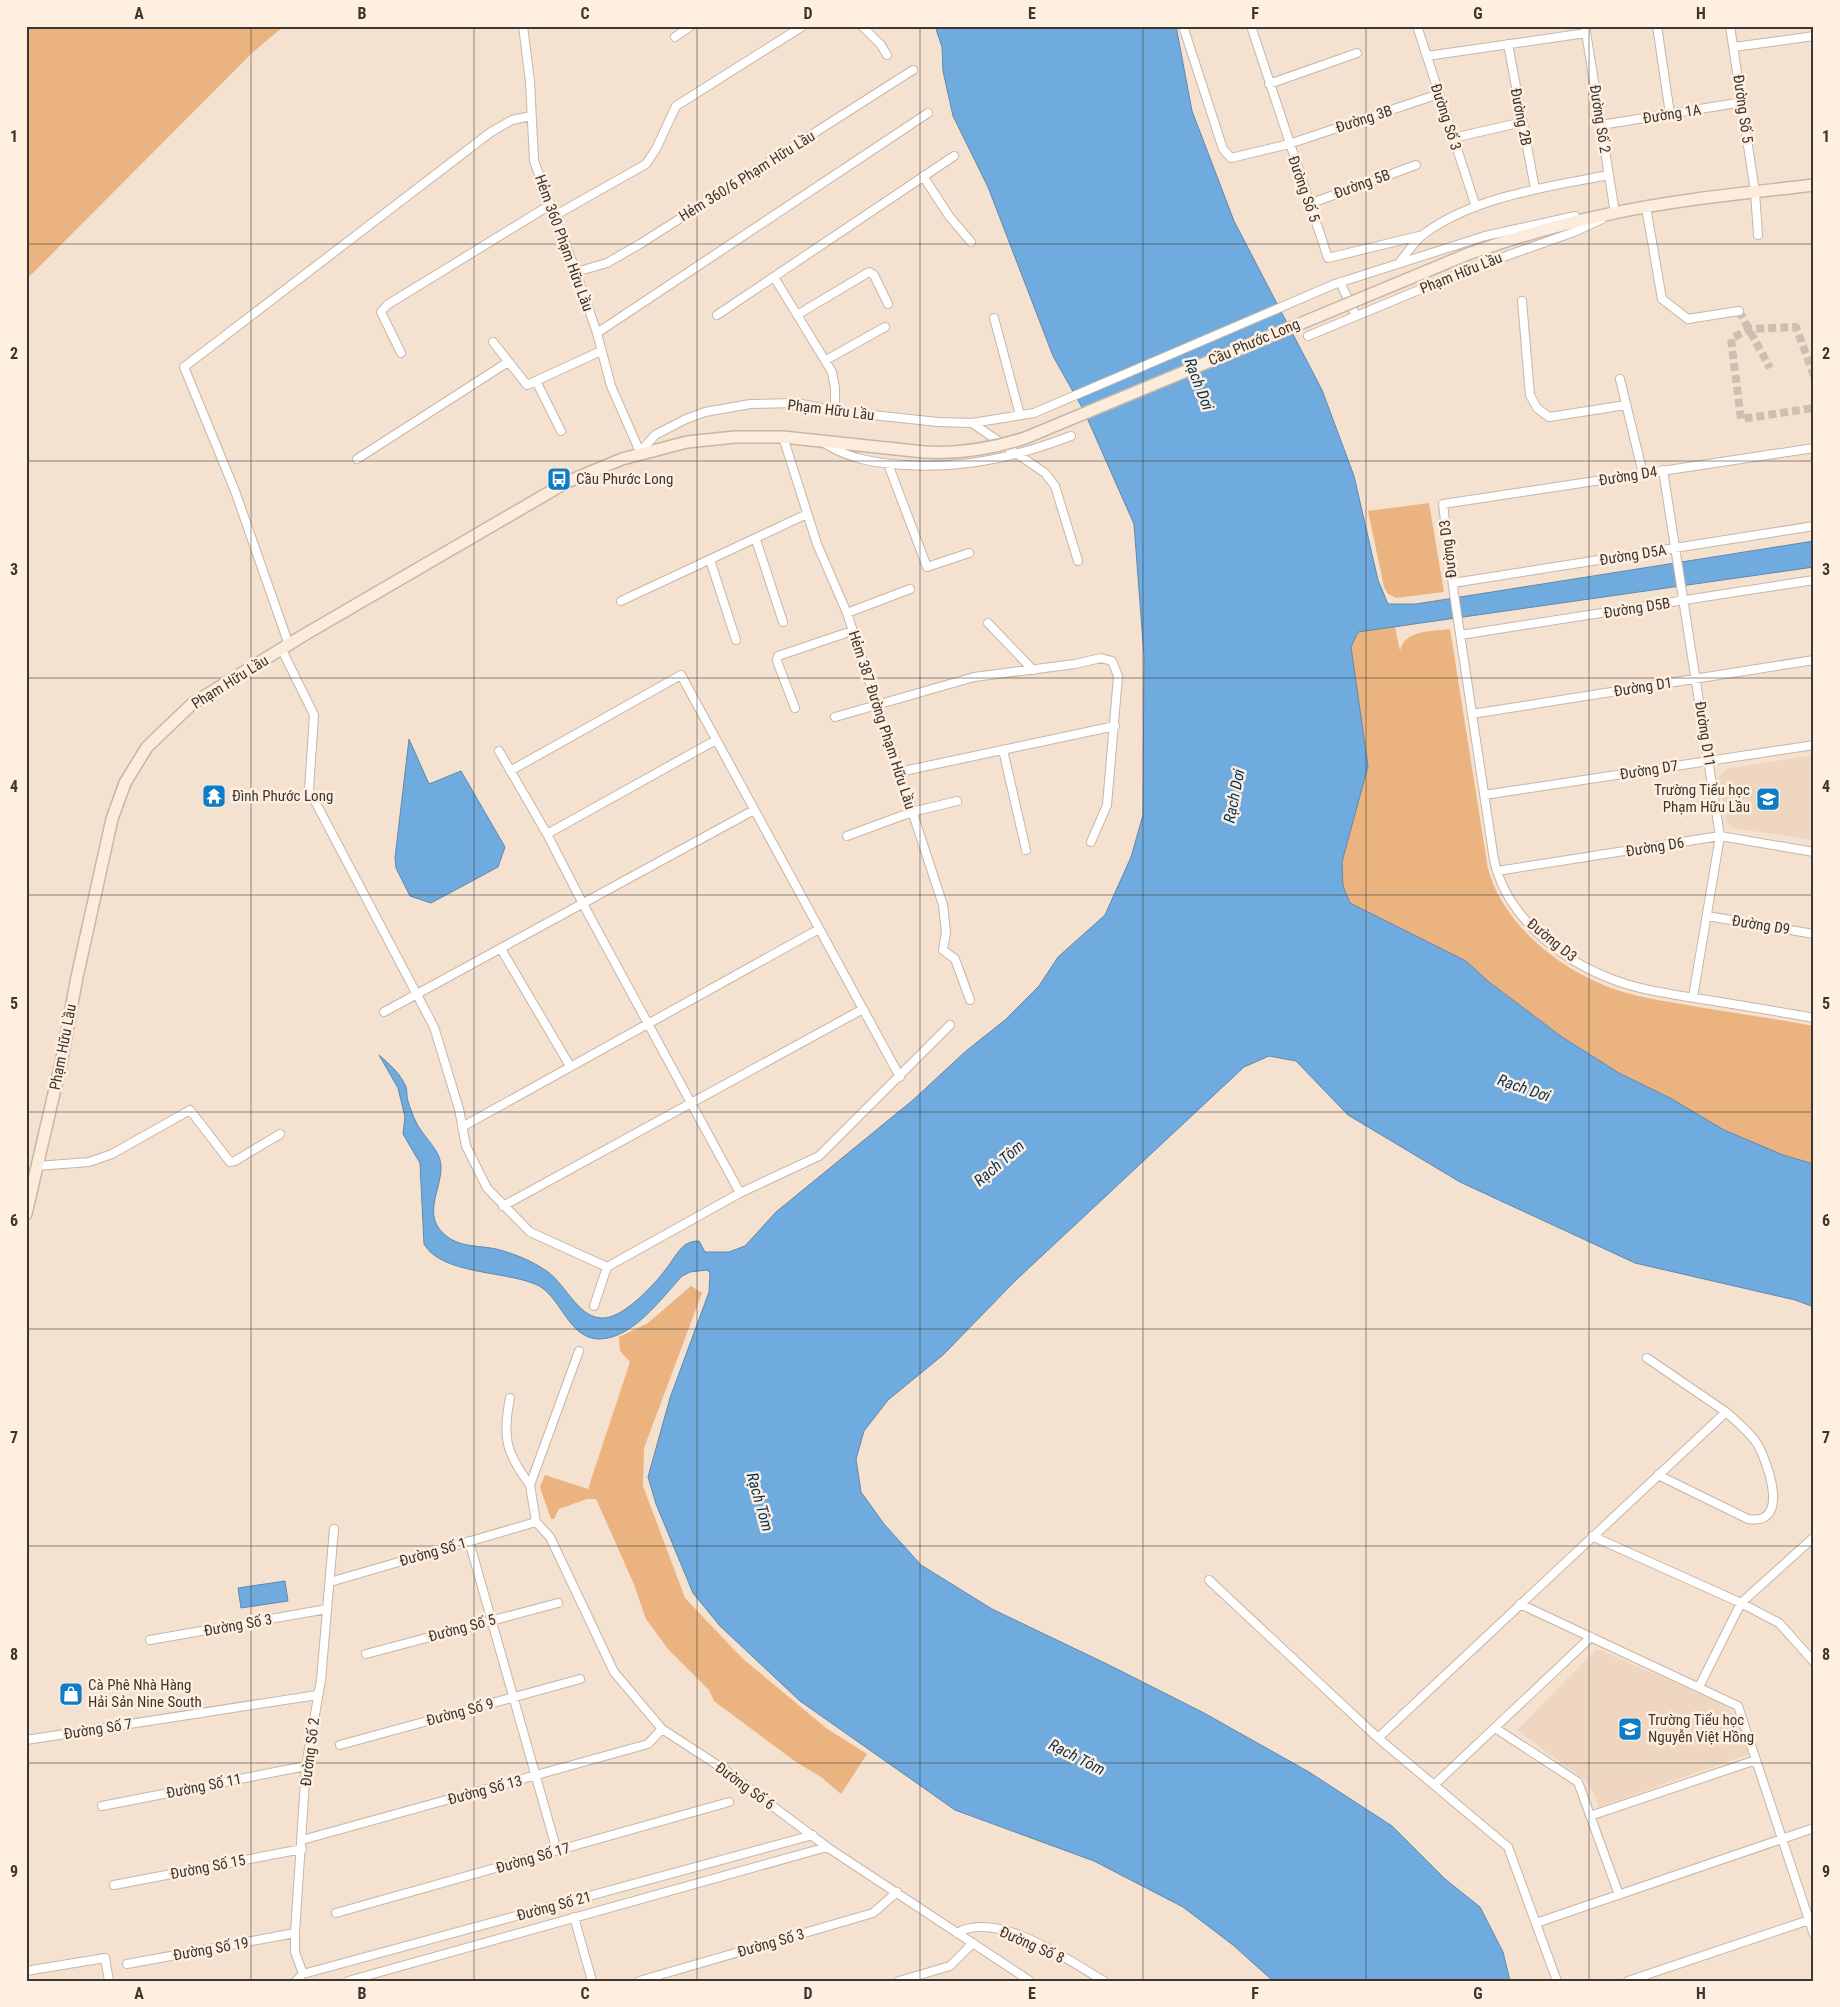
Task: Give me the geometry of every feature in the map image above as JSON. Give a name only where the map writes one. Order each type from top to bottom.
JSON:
[{"type":"main road","name":"Phạm Hữu Lầu","points":[[1468,254],[1542,230],[1615,213],[1646,207],[1814,185]]},
{"type":"main road","name":"Cầu Phước Long","points":[[924,452],[969,451],[998,446],[1025,438],[1468,254]]},
{"type":"main road","name":"Phạm Hữu Lầu","points":[[26,1214],[61,1063],[107,836],[125,783],[147,747],[192,704],[285,647],[567,482],[640,452],[711,438],[783,438],[924,452]]},
{"type":"street","name":"Hẻm 360 Phạm Hữu Lầu","points":[[523,26],[530,82],[534,161],[576,272],[611,386],[640,452]]},
{"type":"street","points":[[675,36],[691,26]]},
{"type":"street","points":[[785,26],[790,34]]},
{"type":"street","points":[[554,216],[646,164],[656,149],[676,106],[803,26]]},
{"type":"street","points":[[862,26],[881,45],[887,55]]},
{"type":"street","name":"Đường 3B","points":[[1183,26],[1225,153],[1231,158],[1289,144],[1439,94]]},
{"type":"street","name":"Đường Số 5","points":[[1251,26],[1328,258],[1423,234]]},
{"type":"street","name":"Đường Số 3","points":[[1417,26],[1476,207]]},
{"type":"street","points":[[1657,26],[1670,114]]},
{"type":"street","name":"Đường Số 5","points":[[1730,26],[1743,102],[1755,192],[1758,235]]},
{"type":"street","points":[[1427,56],[1586,30]]},
{"type":"street","name":"Đường Số 2","points":[[1586,30],[1615,213]]},
{"type":"street","points":[[1734,47],[1814,36]]},
{"type":"street","name":"Đường 2B","points":[[1508,44],[1535,189]]},
{"type":"street","points":[[1269,84],[1357,53]]},
{"type":"street","name":"Hẻm 360/6 Phạm Hữu Lầu","points":[[576,272],[607,263],[640,244],[914,70]]},
{"type":"street","name":"Đường 1A","points":[[1601,125],[1743,102]]},
{"type":"street","points":[[596,333],[928,113]]},
{"type":"street","points":[[531,116],[512,120],[491,132],[184,367],[234,491],[285,647],[314,715],[309,790],[434,1027],[456,1101],[466,1146],[487,1188],[530,1232],[607,1267]]},
{"type":"street","points":[[1453,138],[1522,122]]},
{"type":"street","points":[[717,315],[954,156]]},
{"type":"street","name":"Đường 5B","points":[[1309,204],[1416,165]]},
{"type":"street","points":[[1399,263],[1423,234],[1452,217],[1476,207],[1535,189],[1609,175]]},
{"type":"street","points":[[924,176],[950,216],[971,242]]},
{"type":"street","points":[[401,353],[383,320],[381,312],[387,305],[550,205]]},
{"type":"street","points":[[1646,207],[1662,299],[1688,319],[1739,310]]},
{"type":"street","name":"Phạm Hữu Lầu","points":[[1338,283],[1518,228],[1583,215],[1615,213]]},
{"type":"street","name":"Phạm Hữu Lầu","points":[[1308,336],[1472,268],[1574,232],[1615,213]]},
{"type":"street","points":[[797,316],[868,272],[874,275],[888,304]]},
{"type":"street","points":[[774,276],[832,372],[835,388],[835,411]]},
{"type":"street","points":[[1338,283],[1356,316]]},
{"type":"street","name":"Cầu Phước Long","points":[[1034,413],[1338,283]]},
{"type":"street","points":[[1522,301],[1530,395],[1536,408],[1549,417],[1626,405]]},
{"type":"street","points":[[994,318],[1020,415]]},
{"type":"street","points":[[826,360],[885,327]]},
{"type":"street","points":[[493,342],[527,385],[601,351]]},
{"type":"street","points":[[357,459],[508,362]]},
{"type":"street","points":[[1620,379],[1643,474]]},
{"type":"street","points":[[536,381],[561,431]]},
{"type":"street","name":"Phạm Hữu Lầu","points":[[640,452],[649,440],[662,430],[704,412],[750,404],[789,403],[835,411],[972,424],[1034,413]]},
{"type":"street","points":[[972,424],[1045,473],[1055,486],[1078,561]]},
{"type":"street","name":"Phạm Hữu Lầu","points":[[821,441],[849,456],[888,464],[926,467],[963,465],[1018,455],[1071,436]]},
{"type":"street","name":"Hẻm 387 Đường Phạm Hữu Lầu","points":[[783,438],[817,544],[847,613],[942,905],[946,932],[943,950],[955,959],[970,1000]]},
{"type":"street","name":"Đường D4","points":[[1443,504],[1814,448]]},
{"type":"street","points":[[888,464],[927,567],[968,553]]},
{"type":"street","name":"Đường D11","points":[[1663,470],[1720,836],[1693,997]]},
{"type":"street","name":"Đường D3","points":[[1443,504],[1460,635],[1497,871],[1504,889],[1515,907],[1534,928],[1567,954],[1595,971],[1623,983],[1814,1018]]},
{"type":"street","points":[[621,601],[756,540],[807,514]]},
{"type":"street","name":"Đường D5A","points":[[1453,583],[1814,526]]},
{"type":"street","points":[[756,540],[783,622]]},
{"type":"street","points":[[710,560],[736,640]]},
{"type":"street","name":"Đường D5B","points":[[1460,635],[1684,597],[1814,580]]},
{"type":"street","points":[[847,613],[910,590]]},
{"type":"street","points":[[988,623],[1033,670]]},
{"type":"street","points":[[795,708],[777,661],[778,656],[852,631]]},
{"type":"street","points":[[835,717],[974,678],[1101,658],[1112,661],[1118,676],[1107,805],[1091,842]]},
{"type":"street","name":"Đường D1","points":[[1472,714],[1814,660]]},
{"type":"street","points":[[510,771],[681,675],[900,1077]]},
{"type":"street","points":[[899,772],[1115,726]]},
{"type":"street","points":[[547,834],[716,740]]},
{"type":"street","name":"Đường D7","points":[[1484,795],[1814,745]]},
{"type":"street","points":[[1003,750],[1026,850]]},
{"type":"street","points":[[499,751],[547,834],[740,1193]]},
{"type":"street","points":[[847,836],[912,812],[956,801]]},
{"type":"street","points":[[384,1012],[754,810]]},
{"type":"street","name":"Đường D6","points":[[1497,871],[1720,836],[1814,852]]},
{"type":"street","name":"Đường D9","points":[[1708,916],[1814,934]]},
{"type":"street","points":[[462,1127],[819,929]]},
{"type":"street","points":[[501,949],[570,1066]]},
{"type":"street","points":[[504,1206],[863,1009]]},
{"type":"street","points":[[594,1306],[607,1267],[740,1193],[818,1156],[900,1077],[950,1025]]},
{"type":"street","points":[[37,1166],[58,1166],[89,1162],[112,1154],[190,1110],[230,1162],[235,1161],[280,1134]]},
{"type":"street","points":[[530,1484],[579,1351]]},
{"type":"street","points":[[1647,1358],[1726,1412],[1750,1434],[1758,1446],[1773,1496],[1773,1507],[1769,1516],[1761,1520],[1748,1519],[1658,1475]]},
{"type":"street","points":[[510,1398],[505,1420],[507,1443],[514,1463],[530,1484],[536,1522]]},
{"type":"street","points":[[1378,1738],[1726,1412]]},
{"type":"street","name":"Đường Số 1","points":[[330,1582],[536,1522]]},
{"type":"street","name":"Đường Số 6","points":[[536,1522],[550,1537],[614,1672],[662,1729],[725,1770],[827,1846],[1030,1981]]},
{"type":"street","name":"Đường Số 2","points":[[303,1974],[295,1952],[295,1934],[306,1766],[317,1695],[334,1529]]},
{"type":"street","points":[[1592,1536],[1742,1603],[1779,1623],[1814,1662]]},
{"type":"street","points":[[1699,1688],[1742,1603],[1813,1538]]},
{"type":"street","points":[[469,1541],[557,1852]]},
{"type":"street","points":[[1209,1580],[1378,1738],[1508,1847],[1557,1981]]},
{"type":"street","name":"Đường Số 5","points":[[366,1654],[558,1603]]},
{"type":"street","points":[[1520,1604],[1738,1706],[1814,1935]]},
{"type":"street","name":"Đường Số 3","points":[[150,1640],[327,1609]]},
{"type":"street","points":[[1434,1785],[1591,1637]]},
{"type":"street","name":"Đường Số 9","points":[[340,1745],[580,1679]]},
{"type":"street","name":"Đường Số 7","points":[[26,1740],[317,1695]]},
{"type":"street","points":[[1495,1728],[1578,1782],[1619,1895]]},
{"type":"street","name":"Đường Số 13","points":[[302,1840],[648,1744],[662,1729]]},
{"type":"street","points":[[1590,1816],[1756,1760]]},
{"type":"street","name":"Đường Số 11","points":[[102,1806],[306,1766]]},
{"type":"street","name":"Đường Số 17","points":[[336,1913],[729,1802]]},
{"type":"street","points":[[1536,1923],[1814,1828]]},
{"type":"street","name":"Đường Số 21","points":[[296,1981],[303,1974],[814,1835]]},
{"type":"street","name":"Đường Số 21","points":[[348,1981],[827,1846]]},
{"type":"street","name":"Đường Số 15","points":[[114,1885],[302,1848]]},
{"type":"street","name":"Đường Số 3","points":[[639,1981],[873,1914],[897,1892]]},
{"type":"street","points":[[574,1917],[592,1981]]},
{"type":"street","points":[[1628,1981],[1649,1977],[1809,1920]]},
{"type":"street","name":"Đường Số 8","points":[[957,1933],[966,1928],[997,1928],[1042,1947],[1104,1981]]},
{"type":"street","name":"Đường Số 19","points":[[127,1964],[295,1934]]},
{"type":"street","points":[[899,1981],[950,1966],[974,1943]]},
{"type":"street","points":[[26,1971],[106,1958],[109,1981]]},
{"type":"shaded area","points":[[26,26],[284,26],[253,52],[26,280]]},
{"type":"shaded area","points":[[1429,503],[1444,592],[1396,598],[1388,594],[1384,587],[1368,511]]},
{"type":"shaded area","points":[[1395,627],[1400,651],[1407,639],[1413,635],[1427,631],[1450,629],[1488,869],[1496,890],[1522,928],[1558,960],[1599,983],[1620,991],[1659,1000],[1814,1026],[1814,1164],[1783,1155],[1724,1130],[1672,1099],[1619,1073],[1562,1037],[1489,982],[1466,961],[1350,903],[1343,886],[1342,862],[1368,766],[1351,647],[1358,632]]},
{"type":"shaded area","name":"Trường Tiểu học Phạm Hữu Lầu","points":[[1814,755],[1814,840],[1733,828],[1726,821],[1719,777],[1726,769]]},
{"type":"shaded area","points":[[691,1286],[702,1293],[644,1448],[643,1486],[685,1598],[742,1658],[826,1728],[867,1754],[841,1794],[821,1777],[796,1762],[714,1701],[709,1690],[668,1649],[646,1619],[633,1582],[596,1499],[587,1499],[559,1509],[554,1519],[551,1519],[540,1487],[545,1475],[588,1489],[630,1362],[620,1351],[619,1337],[648,1323]]},
{"type":"shaded area","name":"Trường Tiểu học Nguyễn Việt Hồng","points":[[1597,1649],[1721,1703],[1732,1713],[1740,1727],[1749,1754],[1599,1807],[1596,1797],[1585,1780],[1517,1730]]},
{"type":"water","points":[[935,26],[1176,26],[1192,111],[1234,221],[1322,390],[1354,476],[1378,580],[1388,604],[1416,604],[1814,541],[1814,567],[1358,632],[1351,647],[1368,766],[1342,862],[1343,886],[1350,903],[1466,961],[1489,982],[1562,1037],[1619,1073],[1672,1099],[1724,1130],[1783,1155],[1814,1164],[1814,1307],[1795,1300],[1635,1263],[1460,1182],[1348,1115],[1296,1061],[1269,1056],[1244,1067],[1015,1281],[943,1355],[888,1400],[864,1431],[856,1459],[861,1492],[884,1524],[921,1565],[992,1609],[1204,1713],[1309,1772],[1392,1826],[1445,1879],[1480,1907],[1503,1952],[1510,1981],[1273,1981],[1233,1945],[1183,1907],[1094,1861],[955,1810],[800,1701],[720,1626],[693,1593],[656,1504],[648,1477],[670,1398],[709,1292],[710,1273],[707,1270],[690,1272],[682,1276],[656,1306],[635,1325],[612,1337],[600,1339],[589,1337],[580,1332],[572,1325],[552,1297],[535,1284],[444,1261],[432,1254],[424,1244],[420,1163],[403,1134],[405,1117],[398,1088],[379,1055],[402,1079],[415,1120],[432,1144],[441,1162],[434,1202],[434,1218],[437,1226],[443,1233],[462,1244],[496,1249],[530,1261],[555,1278],[574,1301],[588,1314],[605,1318],[613,1316],[630,1306],[647,1291],[687,1244],[699,1241],[705,1252],[729,1252],[745,1246],[776,1212],[913,1100],[966,1051],[1005,1020],[1039,986],[1058,957],[1105,915],[1131,857],[1143,815],[1144,656],[1134,524],[1084,411],[1053,356],[988,187],[953,116],[943,71],[942,47]]},
{"type":"water","points":[[409,739],[429,784],[461,771],[505,847],[498,867],[431,903],[410,896],[396,868],[395,858]]},
{"type":"water","points":[[285,1581],[288,1601],[241,1608],[238,1588]]},
{"type":"tunnel","points":[[1739,311],[1770,368]]},
{"type":"tunnel","points":[[1814,376],[1796,327],[1749,329],[1731,339],[1741,419],[1814,408]]},
{"type":"place","name":"Cầu Phước Long","points":[[559,479]]},
{"type":"place","name":"Đình Phước Long","points":[[214,796]]},
{"type":"place","name":"Trường Tiểu học Phạm Hữu Lầu","points":[[1768,799]]},
{"type":"place","name":"Cà Phê Nhà Hàng Hải Sản Nine South","points":[[71,1694]]},
{"type":"place","name":"Trường Tiểu học Nguyễn Việt Hồng","points":[[1630,1729]]},
{"type":"water label","name":"Rạch Dơi","points":[[1199,384]]},
{"type":"water label","name":"Rạch Dơi","points":[[1234,796]]},
{"type":"water label","name":"Rạch Dơi","points":[[1524,1088]]},
{"type":"water label","name":"Rạch Tôm","points":[[999,1163]]},
{"type":"water label","name":"Rạch Tôm","points":[[760,1502]]},
{"type":"water label","name":"Rạch Tôm","points":[[1077,1757]]}]
